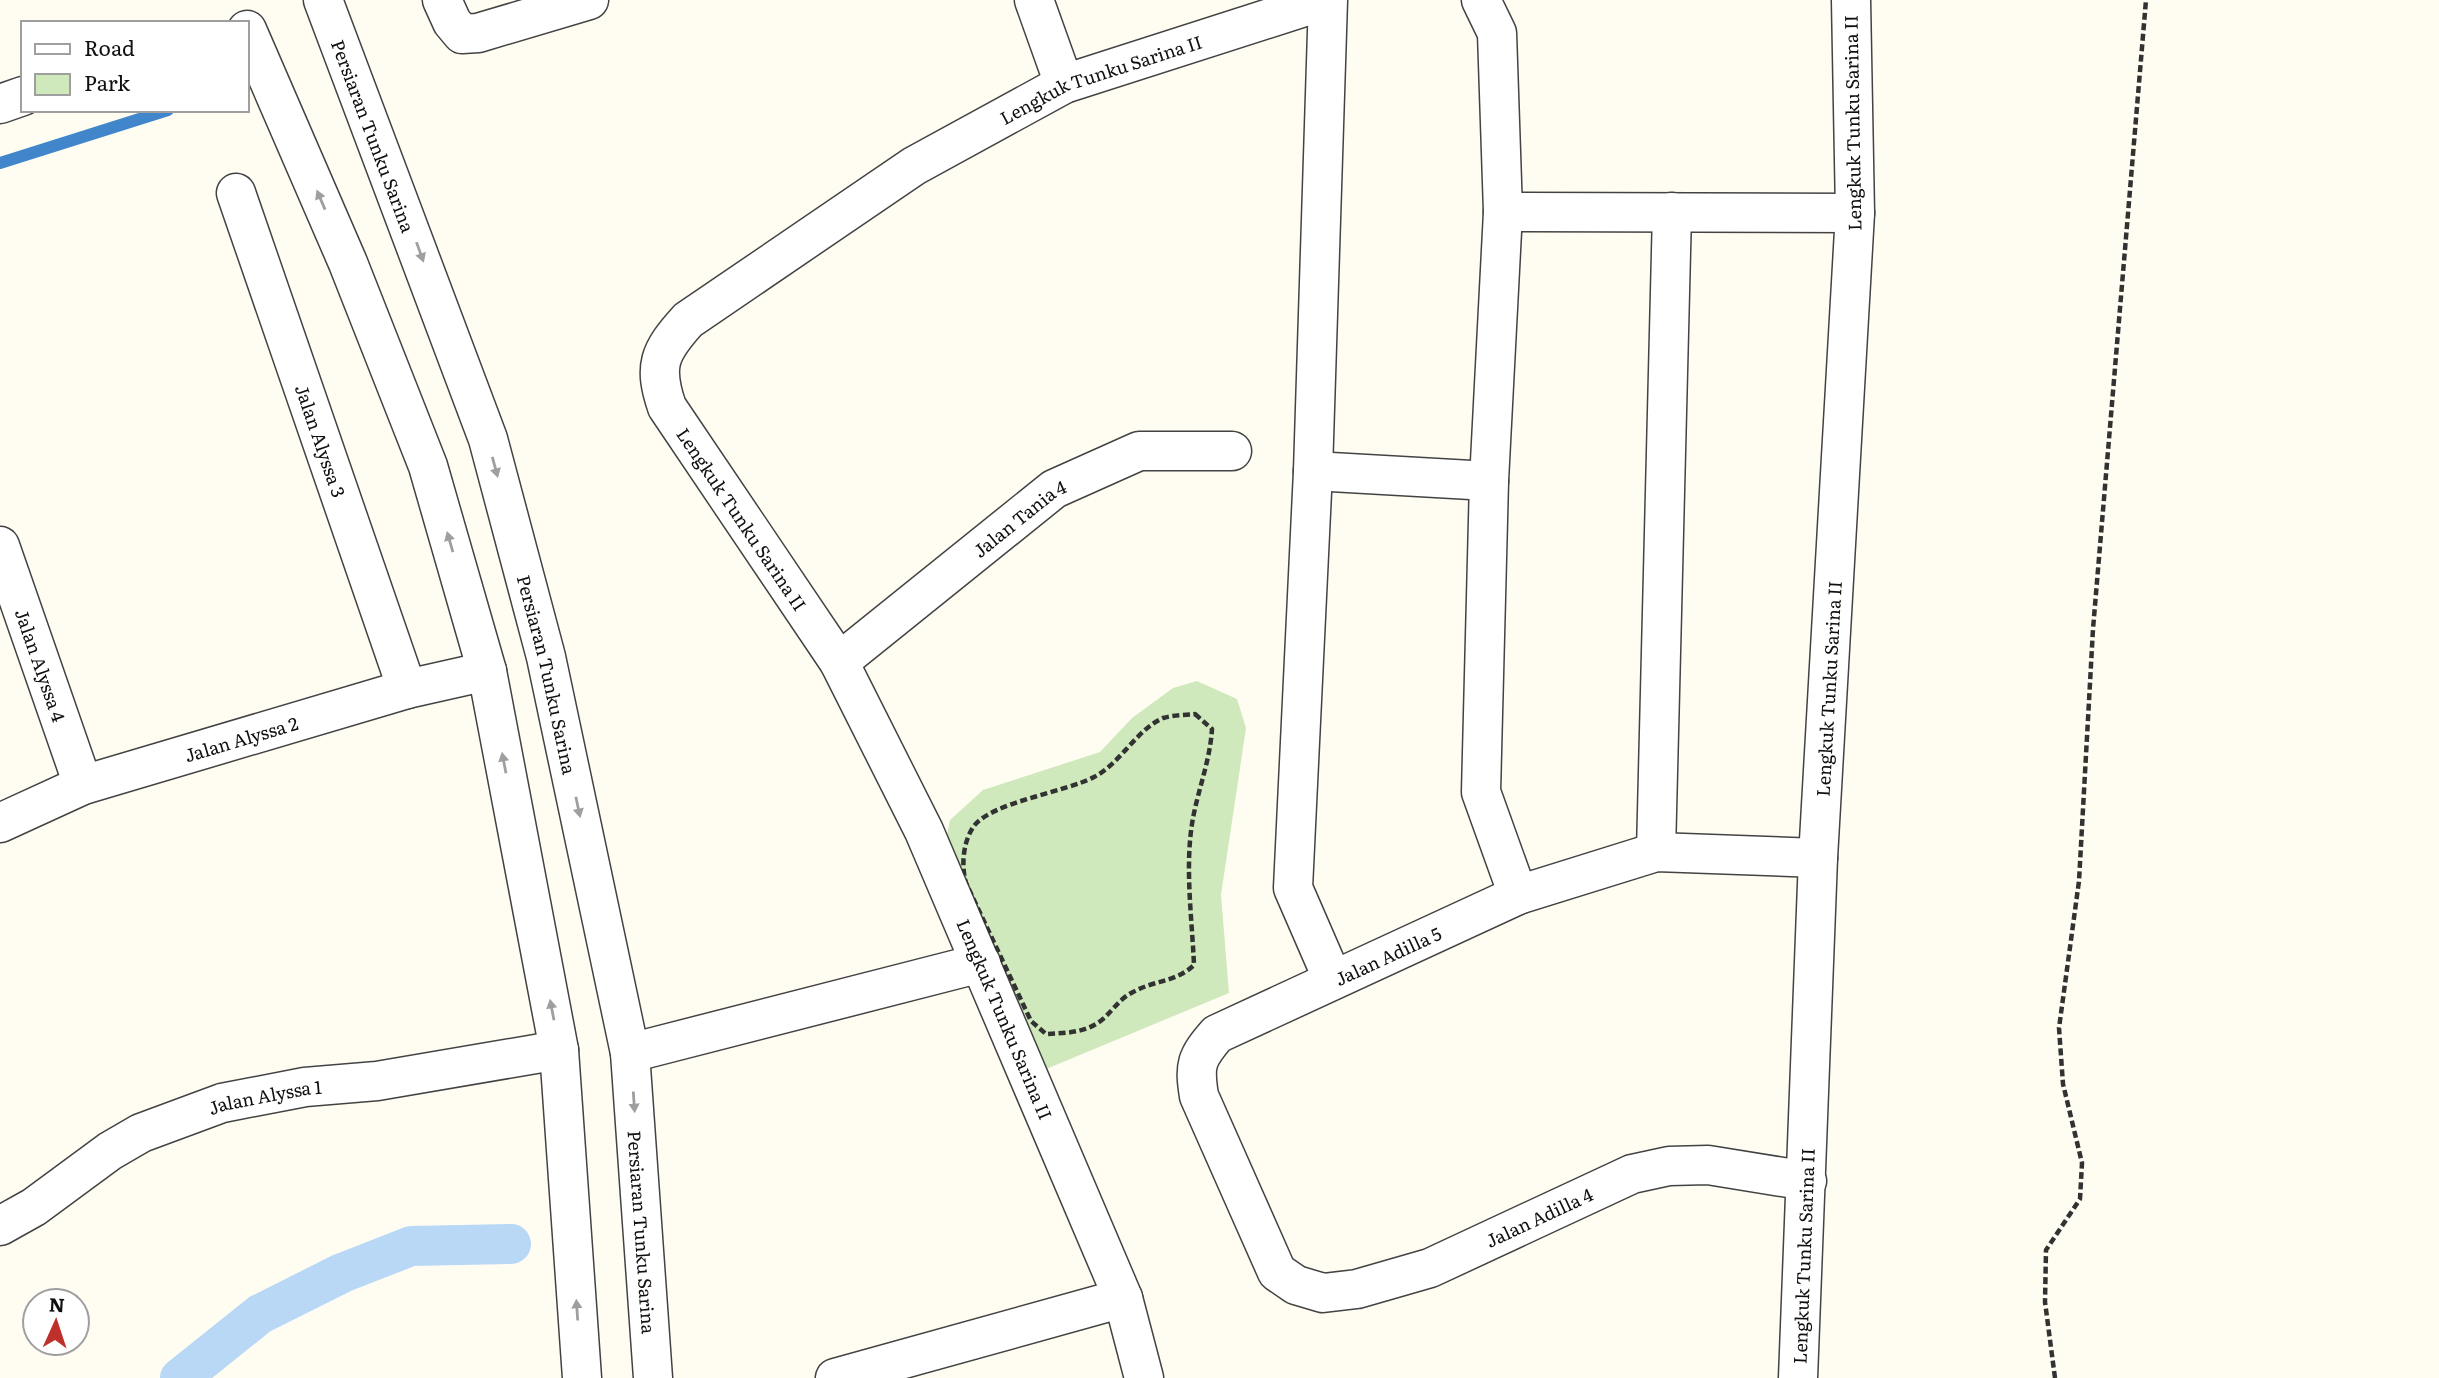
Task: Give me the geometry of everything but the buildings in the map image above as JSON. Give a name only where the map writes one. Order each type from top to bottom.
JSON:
[{"type":"street","points":[[235,0],[243,21]]},
{"type":"street","name":"Persiaran Tunku Sarina","points":[[323,0],[488,439],[546,657],[630,1053],[653,1378]]},
{"type":"street","points":[[442,0],[452,22],[463,34],[478,33],[589,0]]},
{"type":"street","points":[[1034,0],[1064,84]]},
{"type":"street","points":[[1327,0],[1313,471],[1293,888],[1333,980]]},
{"type":"street","name":"Lengkuk Tunku Sarina II","points":[[1144,1378],[1124,1298],[924,831],[839,662],[667,407],[658,382],[660,360],[668,342],[688,320],[914,166],[1064,84],[1327,0]]},
{"type":"street","points":[[1482,0],[1497,33],[1503,212],[1489,481],[1481,792],[1518,895]]},
{"type":"street","name":"Lengkuk Tunku Sarina II","points":[[1798,1378],[1818,858],[1855,213],[1851,0]]},
{"type":"street","points":[[248,32],[348,263],[428,466],[487,671],[559,1050],[582,1378]]},
{"type":"street","points":[[0,104],[21,97]]},
{"type":"street","name":"Jalan Alyssa 3","points":[[236,193],[407,689]]},
{"type":"street","points":[[1503,212],[1855,213]]},
{"type":"street","points":[[1656,852],[1672,212]]},
{"type":"street","name":"Jalan Tania 4","points":[[839,662],[1054,489],[1139,451],[1232,451]]},
{"type":"street","points":[[1313,471],[1489,481]]},
{"type":"street","name":"Jalan Alyssa 4","points":[[0,546],[83,785]]},
{"type":"street","name":"Jalan Alyssa 2","points":[[0,822],[83,785],[407,689],[487,671]]},
{"type":"street","name":"Jalan Adilla 5","points":[[1278,1272],[1199,1096],[1195,1070],[1200,1054],[1216,1034],[1518,895],[1656,852],[1818,858]]},
{"type":"street","points":[[630,1053],[981,963]]},
{"type":"street","name":"Jalan Alyssa 1","points":[[0,1226],[34,1207],[110,1151],[141,1133],[222,1103],[305,1087],[377,1081],[559,1050]]},
{"type":"street","name":"Jalan Adilla 4","points":[[1278,1272],[1296,1285],[1323,1293],[1357,1289],[1430,1268],[1632,1174],[1669,1166],[1708,1165],[1807,1181]]},
{"type":"street","points":[[835,1378],[1124,1298]]},
{"type":"path","points":[[2055,1378],[2045,1303],[2046,1250],[2080,1199],[2082,1163],[2063,1084],[2059,1028],[2079,881],[2094,616],[2146,0]]},
{"type":"path","points":[[1195,714],[1212,729],[1211,747],[1191,834],[1194,965],[1180,977],[1142,987],[1121,998],[1101,1021],[1073,1033],[1046,1034],[1031,1021],[966,883],[963,871],[965,849],[975,825],[1002,809],[1092,778],[1118,761],[1150,725],[1166,717],[1195,714]]},
{"type":"green space","points":[[1197,681],[1237,699],[1246,728],[1221,895],[1229,993],[1039,1072],[944,850],[950,820],[983,790],[1100,752],[1132,718],[1173,688]]},
{"type":"waterway","points":[[0,163],[162,112]]},
{"type":"waterway","points":[[180,1378],[260,1314],[342,1273],[411,1246],[511,1244]]}]
